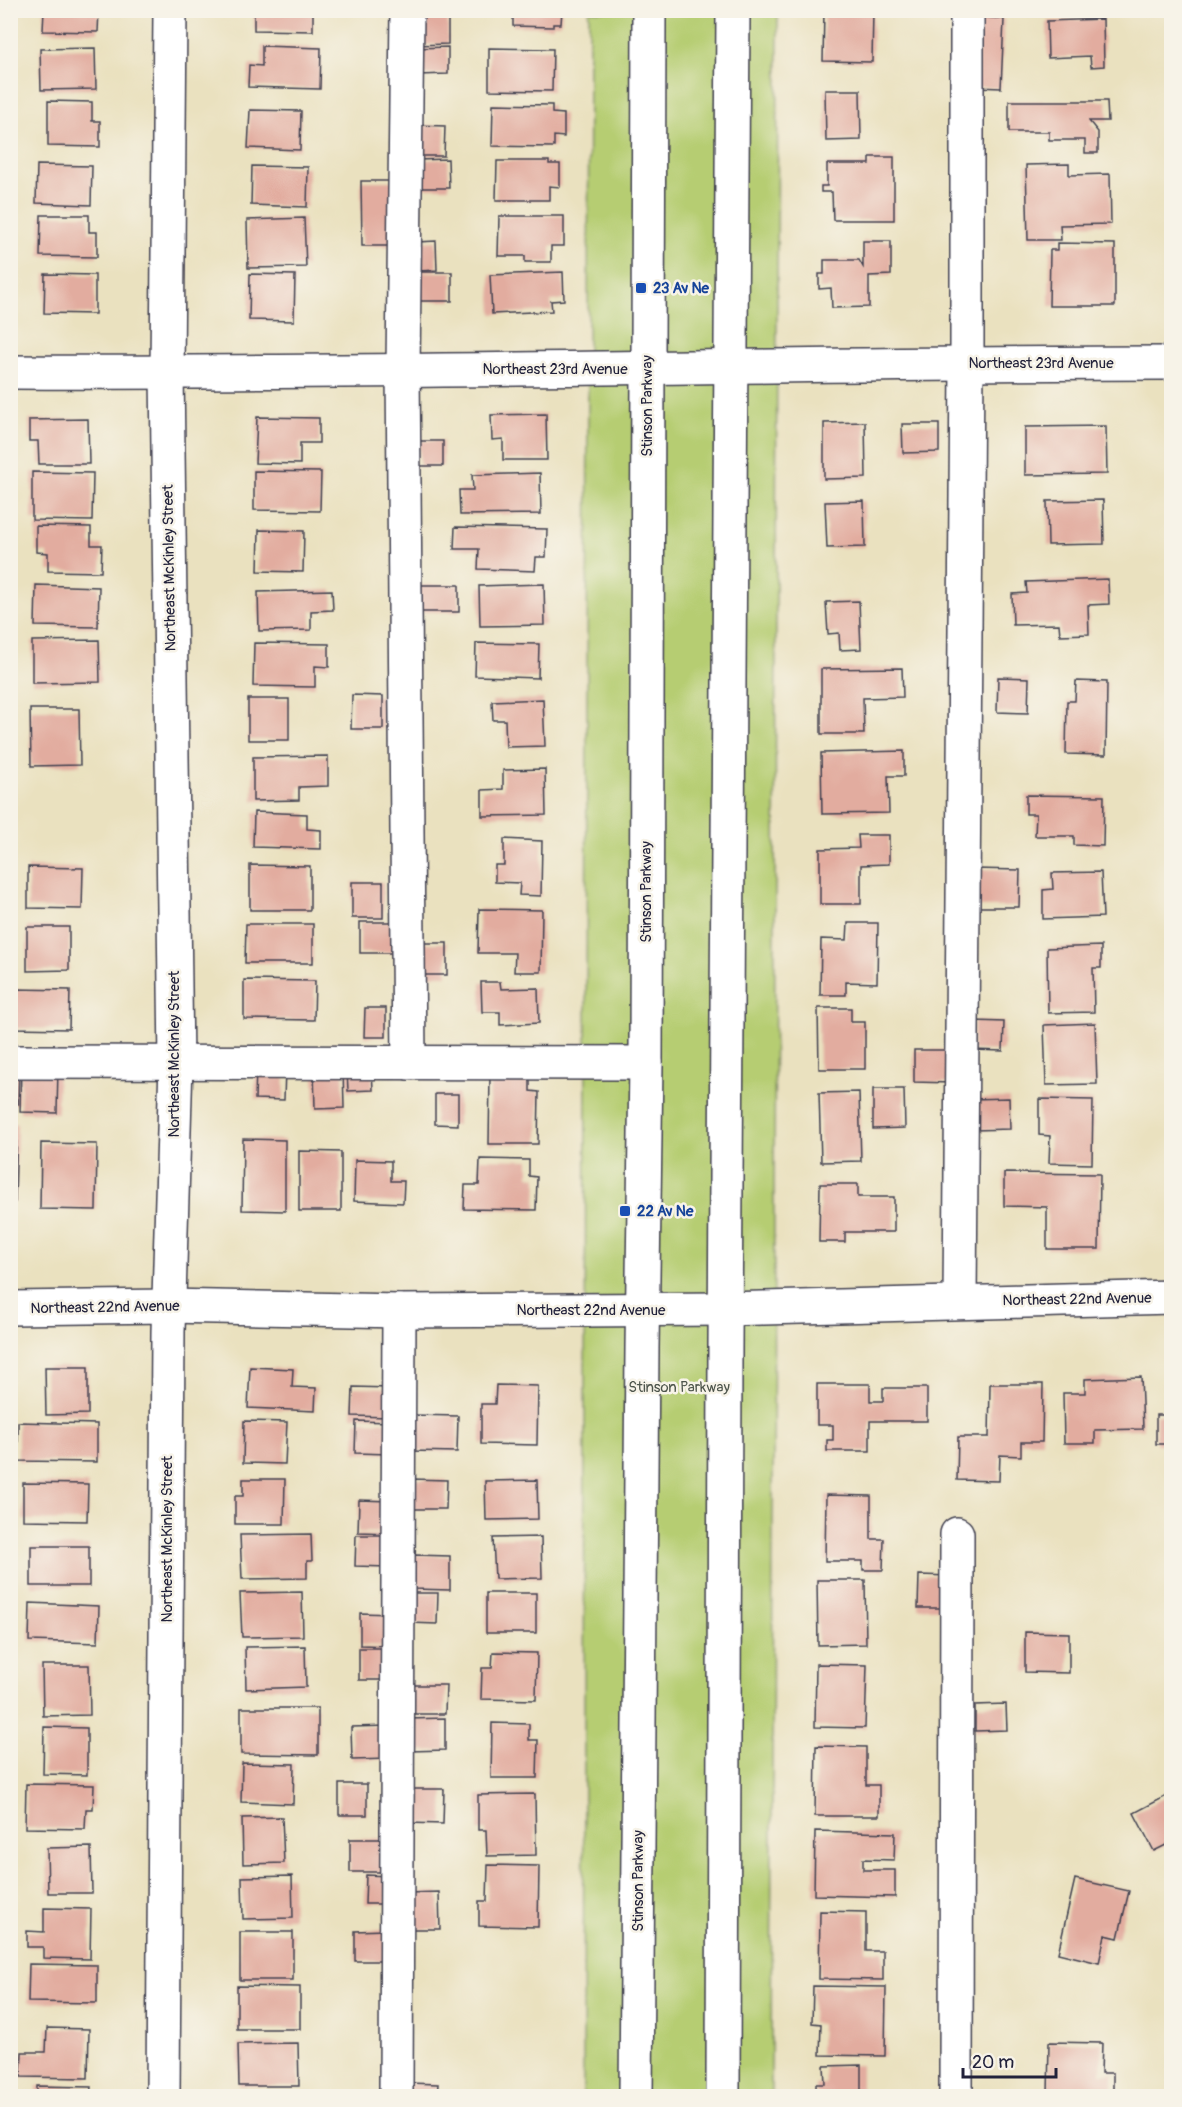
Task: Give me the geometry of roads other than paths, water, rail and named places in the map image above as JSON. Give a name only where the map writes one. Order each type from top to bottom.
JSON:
[{"type":"street","name":"Northeast McKinley Street","points":[[163,2097],[168,1306],[176,1063],[167,373],[171,10]]},
{"type":"street","points":[[406,10],[403,369],[409,1063]]},
{"type":"street","name":"Stinson Parkway","points":[[636,2097],[646,1063],[649,10]]},
{"type":"street","points":[[723,2097],[733,10]]},
{"type":"street","points":[[960,1301],[967,363],[967,10]]},
{"type":"street","name":"Northeast 23rd Avenue","points":[[10,372],[167,373],[403,369],[647,369],[967,363],[1172,363]]},
{"type":"street","points":[[10,1062],[646,1063]]},
{"type":"street","name":"Northeast 22nd Avenue","points":[[10,1308],[168,1306],[399,1311],[643,1310],[1172,1297]]},
{"type":"street","points":[[396,2097],[399,1311]]},
{"type":"street","points":[[956,2097],[957,1534]]},
{"type":"place","name":"23 Av Ne","points":[[641,288]]},
{"type":"place","name":"22 Av Ne","points":[[625,1211]]}]
